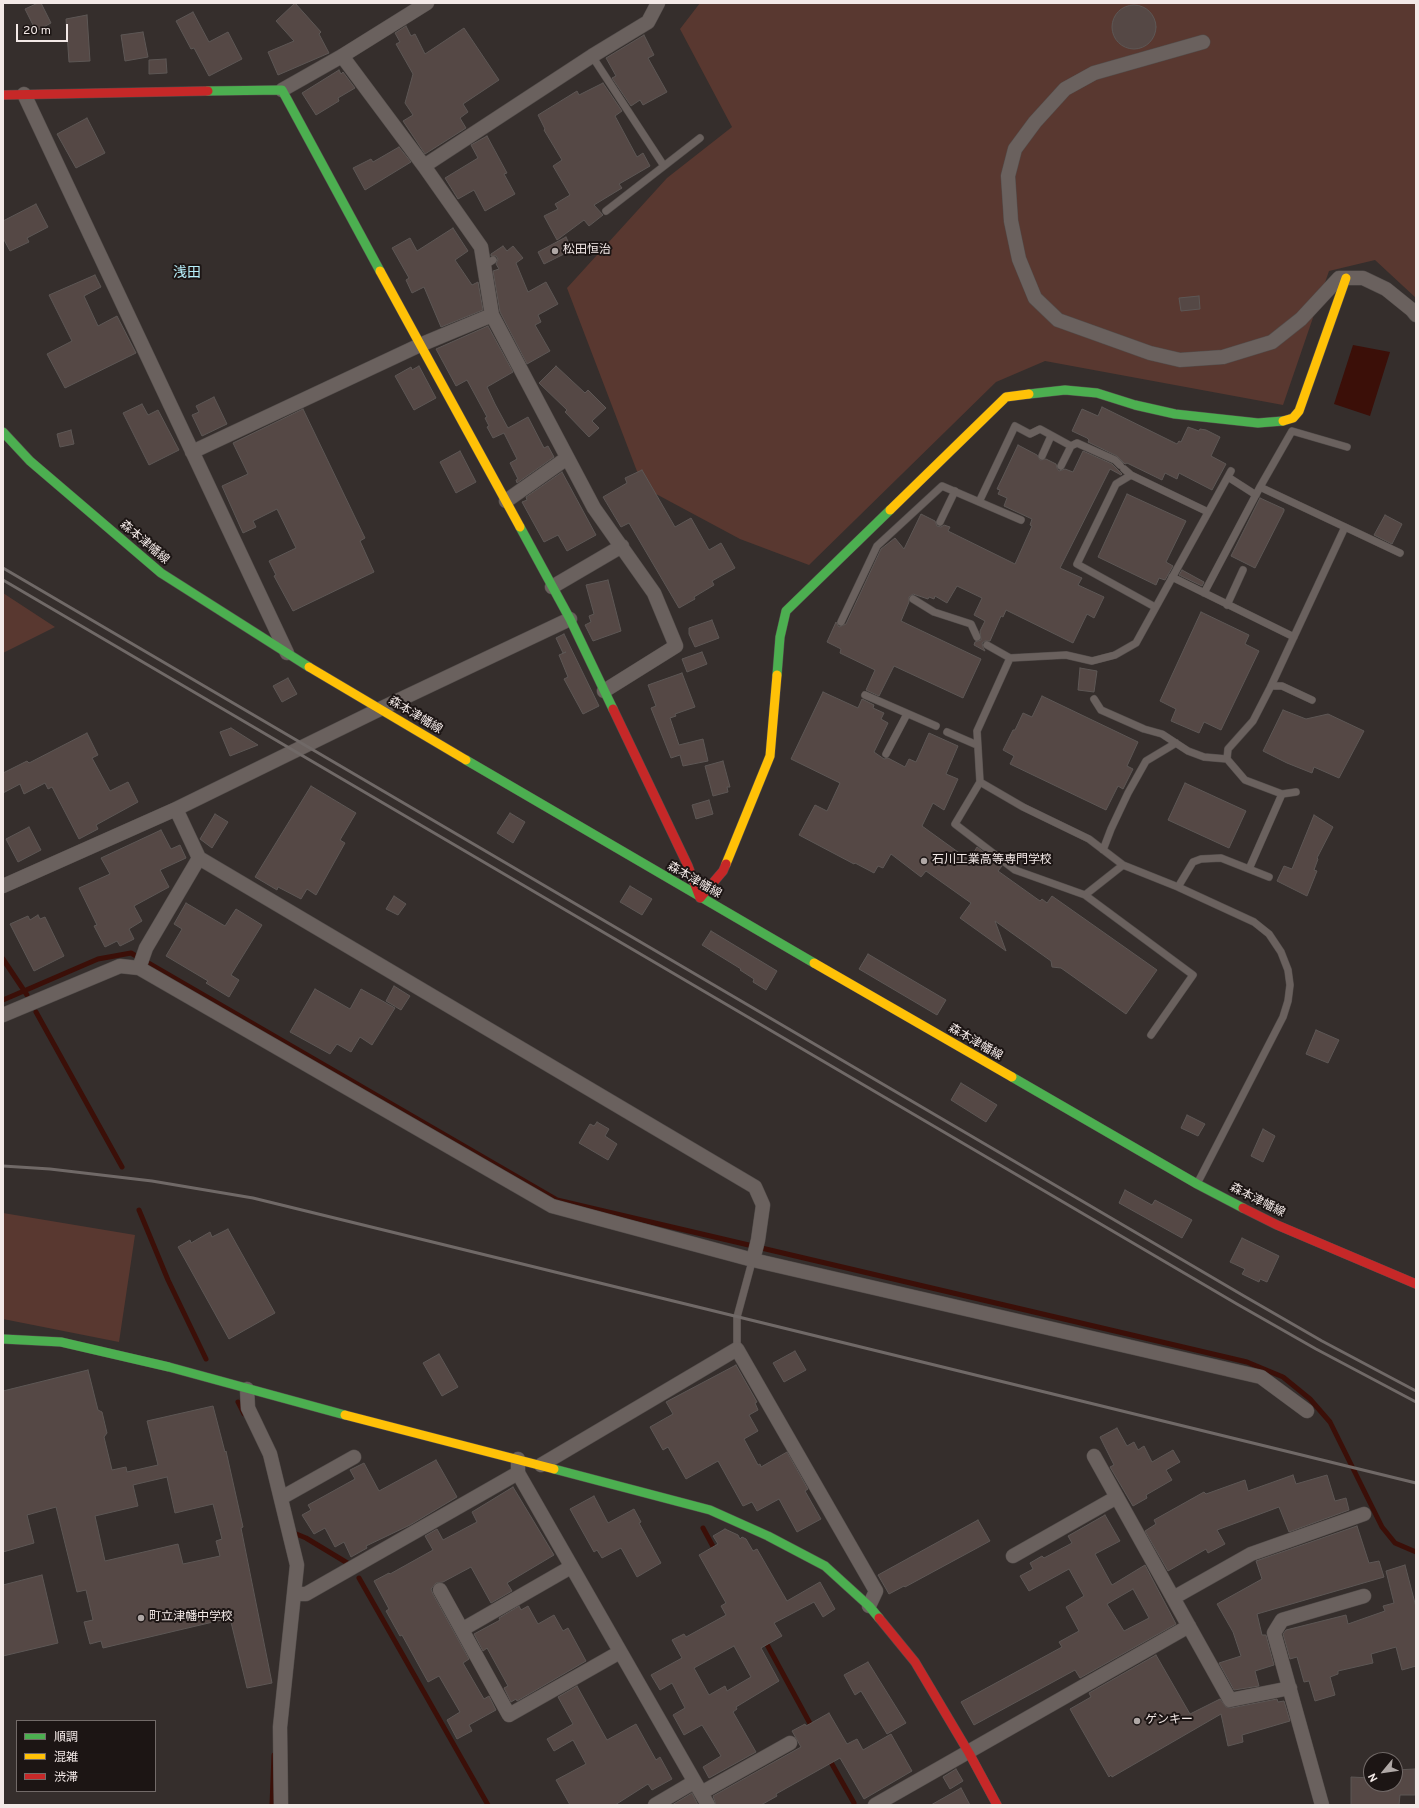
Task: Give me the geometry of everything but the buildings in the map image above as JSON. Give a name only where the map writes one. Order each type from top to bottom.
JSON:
[{"type":"street","points":[[3,95],[282,90],[342,56],[427,3]]},
{"type":"street","points":[[424,166],[592,56],[648,22],[658,3]]},
{"type":"street","points":[[1203,42],[1094,73],[1065,89],[1035,122],[1015,149],[1008,176],[1011,221],[1019,259],[1035,298],[1058,320],[1150,353],[1180,360],[1223,357],[1272,342],[1301,319],[1339,278],[1363,278],[1386,289],[1416,315]]},
{"type":"street","points":[[342,56],[424,166],[481,247],[489,263],[492,315],[594,508],[654,593],[676,646],[604,691]]},
{"type":"street","points":[[282,90],[570,619],[688,866],[700,898],[723,871],[770,756],[780,637],[786,611],[934,468],[995,406],[1006,397],[1065,390],[1097,393],[1135,405],[1175,414],[1205,418],[1258,422],[1282,421],[1292,418],[1299,411],[1346,278]]},
{"type":"street","points":[[24,94],[287,654]]},
{"type":"street","points":[[192,452],[420,345],[492,315]]},
{"type":"street","name":"森本津幡線","points":[[3,432],[30,461],[161,573],[287,654],[700,898],[1196,1184],[1277,1226],[1416,1284]]},
{"type":"street","points":[[506,501],[567,458]]},
{"type":"street","points":[[552,587],[622,546]]},
{"type":"street","points":[[3,886],[176,809],[380,709],[570,619]]},
{"type":"street","points":[[176,809],[198,858],[755,1187],[763,1205],[758,1240],[753,1258]]},
{"type":"street","points":[[139,966],[146,948],[198,858]]},
{"type":"street","points":[[3,1015],[120,966],[139,966],[552,1206],[753,1258],[1262,1377],[1307,1411]]},
{"type":"street","points":[[3,1339],[61,1342],[169,1367],[518,1466],[541,1464],[710,1510],[768,1536],[826,1566],[869,1606],[915,1662],[969,1753],[997,1805]]},
{"type":"street","points":[[541,1464],[737,1349],[876,1591],[869,1606]]},
{"type":"street","points":[[247,1389],[248,1408],[270,1454],[297,1565],[280,1727],[281,1805]]},
{"type":"street","points":[[1094,1456],[1230,1700],[1290,1688]]},
{"type":"street","points":[[281,1498],[354,1457]]},
{"type":"street","points":[[518,1466],[571,1567],[701,1793]]},
{"type":"street","points":[[294,1594],[306,1594],[518,1466]]},
{"type":"street","points":[[1013,1556],[1117,1497]]},
{"type":"street","points":[[1173,1598],[1251,1554],[1364,1514]]},
{"type":"street","points":[[463,1629],[571,1567]]},
{"type":"street","points":[[440,1590],[463,1629],[509,1715],[620,1652]]},
{"type":"street","points":[[1322,1805],[1274,1633],[1282,1620],[1364,1596]]},
{"type":"street","points":[[875,1805],[969,1753],[1189,1626]]},
{"type":"street","points":[[655,1805],[701,1793],[790,1743]]},
{"type":"lane","points":[[592,56],[664,166]]},
{"type":"lane","points":[[606,211],[700,138]]},
{"type":"lane","points":[[979,502],[1014,426],[1030,434],[1040,429],[1071,446]]},
{"type":"lane","points":[[1204,594],[1260,487],[1292,431],[1347,447]]},
{"type":"lane","points":[[1042,456],[1051,436]]},
{"type":"lane","points":[[1061,466],[1071,446],[1077,443],[1115,460],[1131,475],[1208,512]]},
{"type":"lane","points":[[987,645],[1010,658],[1066,656],[1092,661],[1115,655],[1136,643],[1230,474],[1256,495]]},
{"type":"lane","points":[[1131,475],[1116,484],[1077,564],[1155,607]]},
{"type":"lane","points":[[841,622],[877,546],[942,486],[1021,520]]},
{"type":"lane","points":[[1260,487],[1400,552]]},
{"type":"lane","points":[[940,522],[955,491]]},
{"type":"lane","points":[[1227,759],[1228,750],[1253,721],[1271,686],[1345,527]]},
{"type":"lane","points":[[1227,605],[1243,570]]},
{"type":"lane","points":[[1172,577],[1294,637]]},
{"type":"lane","points":[[912,599],[934,612],[971,624],[977,637]]},
{"type":"lane","points":[[1010,658],[976,731],[980,782],[955,824],[1015,870],[1085,895],[1193,975],[1151,1035]]},
{"type":"lane","points":[[1271,686],[1282,686],[1312,700]]},
{"type":"lane","points":[[865,695],[936,726]]},
{"type":"lane","points":[[1094,699],[1101,710],[1144,729],[1162,734],[1188,751],[1204,757],[1227,759],[1245,780],[1282,794],[1296,792]]},
{"type":"lane","points":[[886,754],[907,714]]},
{"type":"lane","points":[[947,732],[977,745]]},
{"type":"lane","points":[[1104,850],[1111,829],[1128,793],[1146,761],[1176,743]]},
{"type":"lane","points":[[980,782],[1023,806],[1089,839],[1123,865],[1178,887],[1254,922],[1269,934],[1281,952],[1288,970],[1290,985],[1288,1001],[1283,1017],[1196,1184]]},
{"type":"lane","points":[[1249,869],[1282,794]]},
{"type":"lane","points":[[1178,887],[1192,862],[1202,859],[1220,858],[1269,877]]},
{"type":"lane","points":[[1085,895],[1123,865]]},
{"type":"lane","points":[[737,1349],[737,1317],[753,1258]]},
{"type":"shaded area","points":[[700,3],[1416,3],[1416,298],[1375,260],[1329,271],[1283,405],[1045,361],[996,382],[809,565],[740,539],[643,487],[567,288],[667,178],[732,127],[680,29]]},
{"type":"shaded area","points":[[1353,345],[1390,352],[1370,416],[1334,404]]},
{"type":"shaded area","points":[[3,593],[55,627],[3,653]]},
{"type":"shaded area","points":[[3,1213],[135,1235],[119,1342],[3,1319]]},
{"type":"waterway","points":[[3,1000],[98,959],[131,953],[557,1200],[1247,1362],[1283,1377],[1310,1399],[1330,1422],[1382,1527],[1395,1543],[1416,1552]]},
{"type":"waterway","points":[[3,959],[27,995]]},
{"type":"waterway","points":[[36,1012],[122,1167]]},
{"type":"waterway","points":[[139,1210],[168,1280],[206,1359]]},
{"type":"waterway","points":[[238,1402],[244,1414]]},
{"type":"waterway","points":[[703,1528],[716,1552]]},
{"type":"waterway","points":[[294,1533],[306,1538],[349,1564]]},
{"type":"waterway","points":[[359,1578],[488,1805]]},
{"type":"waterway","points":[[764,1639],[813,1729]]},
{"type":"waterway","points":[[272,1805],[274,1755]]},
{"type":"waterway","points":[[828,1757],[854,1803]]},
{"type":"railway","points":[[3,568],[1244,1296],[1322,1341],[1416,1391]]},
{"type":"railway","points":[[3,580],[1237,1304],[1316,1349],[1416,1402]]},
{"type":"railway","points":[[3,1166],[50,1169],[152,1181],[253,1198],[1416,1483]]},
{"type":"traffic: fast","points":[[208,91],[282,90],[380,271]]},
{"type":"traffic: fast","points":[[1029,394],[1065,390],[1097,393],[1135,405],[1175,414],[1258,423],[1283,421]]},
{"type":"traffic: fast","points":[[3,432],[30,461],[161,573],[309,667]]},
{"type":"traffic: fast","points":[[777,675],[780,637],[786,611],[890,510]]},
{"type":"traffic: fast","points":[[520,527],[570,619],[613,709]]},
{"type":"traffic: fast","points":[[466,760],[814,963]]},
{"type":"traffic: fast","points":[[1012,1077],[1197,1184],[1243,1208]]},
{"type":"traffic: fast","points":[[3,1339],[61,1342],[169,1367],[345,1415]]},
{"type":"traffic: fast","points":[[554,1469],[710,1510],[768,1536],[825,1566],[869,1606],[879,1618]]},
{"type":"traffic: slow","points":[[380,271],[520,527]]},
{"type":"traffic: slow","points":[[1283,421],[1293,418],[1299,411],[1346,278]]},
{"type":"traffic: slow","points":[[890,510],[1006,397],[1029,394]]},
{"type":"traffic: slow","points":[[309,667],[466,760]]},
{"type":"traffic: slow","points":[[726,864],[770,756],[777,675]]},
{"type":"traffic: slow","points":[[814,963],[1012,1077]]},
{"type":"traffic: slow","points":[[345,1415],[554,1469]]},
{"type":"traffic: jam","points":[[3,95],[208,91]]},
{"type":"traffic: jam","points":[[613,709],[688,866],[700,898],[723,871],[726,864]]},
{"type":"traffic: jam","points":[[1243,1208],[1277,1225],[1416,1284]]},
{"type":"traffic: jam","points":[[879,1618],[915,1662],[969,1753],[997,1805]]},
{"type":"place","name":"松田恒治","points":[[555,251]]},
{"type":"place","name":"石川工業高等専門学校","points":[[924,861]]},
{"type":"place","name":"町立津幡中学校","points":[[141,1618]]},
{"type":"place","name":"ゲンキー","points":[[1137,1721]]},
{"type":"district","name":"浅田","points":[[187,274]]}]
